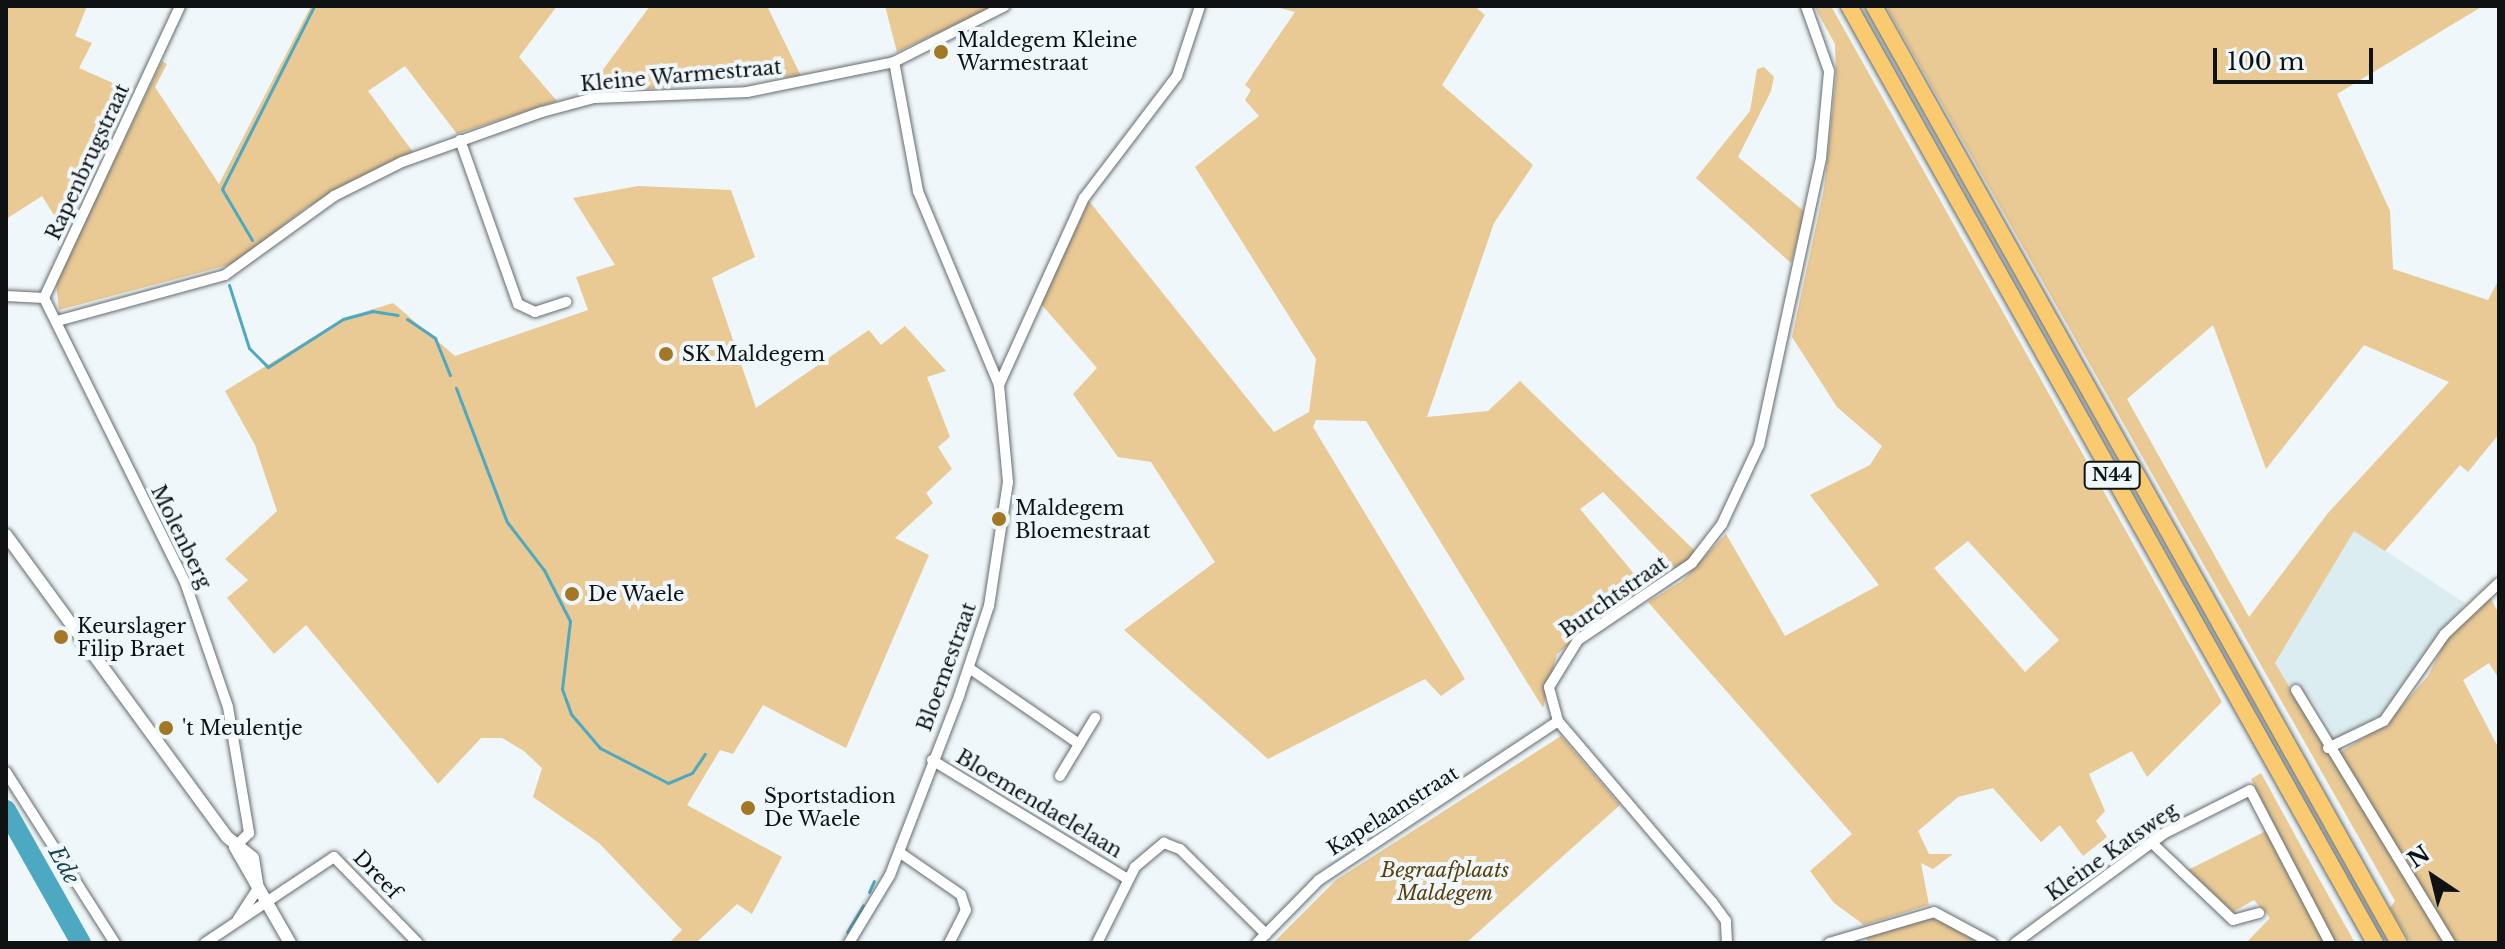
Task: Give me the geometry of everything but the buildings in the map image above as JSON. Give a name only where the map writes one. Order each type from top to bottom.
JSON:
[{"type":"highway","name":"N44","points":[[1849,6],[2375,943]]},
{"type":"highway","name":"N44","points":[[1874,6],[2399,943]]},
{"type":"street","name":"Rapenbrugstraat","points":[[44,298],[180,6]]},
{"type":"street","name":"Kleine Warmestraat","points":[[57,321],[225,275],[334,196],[460,140],[594,98],[747,92],[894,62],[1005,6]]},
{"type":"street","name":"Bloemestraat","points":[[999,385],[1084,198],[1177,76],[1200,6]]},
{"type":"street","name":"Burchtstraat","points":[[1558,721],[1549,687],[1565,653],[1692,563],[1722,524],[1759,445],[1821,158],[1829,71],[1806,6]]},
{"type":"street","name":"Bloemestraat","points":[[849,943],[899,852],[969,668],[1004,529],[1008,482],[999,385],[918,191],[894,62]]},
{"type":"street","points":[[460,140],[522,309],[566,302]]},
{"type":"street","points":[[6,296],[44,298]]},
{"type":"street","name":"Molenberg","points":[[44,298],[185,582],[214,666],[249,833],[235,847]]},
{"type":"street","points":[[6,535],[235,847],[253,858],[258,888],[290,943]]},
{"type":"street","points":[[2328,748],[2384,721],[2445,634],[2499,583]]},
{"type":"street","points":[[969,668],[1006,691],[1009,703],[1079,744]]},
{"type":"street","points":[[2296,690],[2328,748],[2450,943]]},
{"type":"street","points":[[1060,776],[1095,718]]},
{"type":"street","points":[[1558,721],[1712,902],[1726,921],[1727,943]]},
{"type":"street","name":"Kapelaanstraat","points":[[1257,943],[1319,880],[1558,721]]},
{"type":"street","name":"Bloemendaelelaan","points":[[932,760],[1128,879]]},
{"type":"street","points":[[6,772],[115,943]]},
{"type":"street","name":"Kleine Katsweg","points":[[2015,943],[2151,842],[2242,793],[2255,793],[2330,943]]},
{"type":"street","points":[[2151,842],[2233,920],[2259,913]]},
{"type":"street","name":"Bloemendaelelaan","points":[[1097,943],[1128,879],[1147,851],[1172,844],[1266,934]]},
{"type":"street","points":[[899,852],[961,895],[966,910],[949,943]]},
{"type":"street","name":"Dreef","points":[[265,902],[334,857],[418,943]]},
{"type":"street","points":[[238,919],[258,888]]},
{"type":"street","points":[[205,943],[265,902]]},
{"type":"street","points":[[1829,943],[1934,912],[1992,943]]},
{"type":"shaded area","points":[[2354,530],[2465,603],[2389,710],[2338,740],[2310,696],[2298,704],[2275,663]]},
{"type":"green space","points":[[6,6],[87,6],[75,36],[92,43],[79,68],[131,91],[64,231],[42,196],[6,219]]},
{"type":"green space","points":[[311,6],[557,6],[519,57],[557,101],[457,134],[405,66],[368,91],[413,152],[307,207],[236,263],[59,310],[56,282],[162,61],[167,64],[155,87],[219,184]]},
{"type":"green space","points":[[650,6],[767,6],[801,76],[585,94]]},
{"type":"green space","points":[[885,6],[996,6],[897,52]]},
{"type":"green space","points":[[1272,6],[1474,6],[1485,15],[1442,85],[1533,165],[1494,223],[1427,417],[1488,411],[1520,381],[1696,552],[1677,570],[1603,492],[1580,509],[1646,588],[1557,654],[1543,708],[1366,421],[1316,420],[1313,427],[1465,679],[1441,696],[1425,679],[1268,759],[1124,630],[1215,562],[1151,462],[1118,457],[1073,394],[1097,368],[1041,304],[1089,201],[1274,432],[1309,412],[1316,359],[1195,167],[1259,116],[1245,100],[1251,90],[1245,85],[1295,12]]},
{"type":"green space","points":[[1814,6],[1831,6],[2222,702],[2147,777],[2132,751],[2089,774],[2105,811],[2096,821],[2107,837],[2083,856],[2060,825],[2041,842],[1993,788],[1958,797],[1918,831],[1929,854],[1953,854],[1933,869],[1921,863],[1929,905],[1864,925],[1834,903],[1810,871],[1852,834],[1648,602],[1682,581],[1726,534],[1785,636],[1879,585],[1810,495],[1870,465],[1882,446],[1837,407],[1792,337],[1824,189],[1836,76],[1835,44]],"holes":[[[1968,541],[2059,640],[2025,672],[1934,568]]]},
{"type":"green space","points":[[1886,6],[2483,6],[2337,94],[2390,211],[2393,269],[2488,300],[2499,279],[2499,434],[2468,472],[2460,465],[2385,551],[2354,531],[2275,663],[2444,943],[2411,943],[2390,908],[2395,901]],"holes":[[[2213,325],[2266,469],[2364,345],[2449,382],[2328,513],[2249,617],[2127,399]]]},
{"type":"green space","points":[[1764,67],[1774,77],[1771,91],[1738,157],[1805,212],[1791,263],[1696,178],[1750,111],[1757,69]]},
{"type":"green space","name":"De Waele","points":[[638,186],[731,190],[755,257],[712,278],[756,408],[869,330],[881,345],[905,326],[946,371],[927,377],[950,437],[938,447],[952,469],[926,493],[933,503],[895,538],[929,555],[846,748],[763,705],[733,754],[720,750],[687,805],[782,857],[752,914],[737,904],[696,943],[669,943],[682,930],[599,843],[533,797],[542,768],[524,751],[502,738],[481,738],[438,784],[306,625],[274,654],[227,598],[248,580],[225,559],[277,511],[255,445],[225,391],[344,318],[393,303],[455,356],[588,310],[576,277],[615,265],[573,198]]},
{"type":"green space","points":[[2490,597],[2499,614],[2499,679],[2489,663],[2463,680],[2499,749],[2499,943],[2453,943],[2336,755],[2387,723],[2428,676],[2445,642]]},
{"type":"green space","name":"Begraafplaats Maldegem","points":[[1561,736],[1620,805],[1466,943],[1273,943],[1336,880]]},
{"type":"green space","points":[[2261,773],[2355,943],[2335,943],[2251,779]]},
{"type":"green space","points":[[2270,829],[2326,943],[2246,943],[2270,918],[2254,900],[2233,912],[2188,870]]},
{"type":"green space","points":[[1935,917],[1980,943],[1868,943],[1866,936]]},
{"type":"waterway","points":[[252,240],[222,189],[314,6]]},
{"type":"waterway","points":[[229,285],[249,348],[268,367],[343,319],[372,311],[398,315]]},
{"type":"waterway","points":[[407,319],[435,338],[450,375]]},
{"type":"waterway","points":[[456,388],[507,522],[544,570],[570,621],[562,689],[571,714],[600,748],[668,783],[692,773],[705,754]]},
{"type":"waterway","name":"Ede","points":[[6,810],[81,943]]},
{"type":"waterway","points":[[869,892],[874,881]]},
{"type":"waterway","points":[[847,932],[863,905]]},
{"type":"place","name":"Maldegem Kleine Warmestraat","points":[[941,52]]},
{"type":"place","name":"SK Maldegem","points":[[666,354]]},
{"type":"place","name":"Maldegem Bloemestraat","points":[[999,519]]},
{"type":"place","name":"De Waele","points":[[572,594]]},
{"type":"place","name":"Keurslager Filip Braet","points":[[61,637]]},
{"type":"place","name":"'t Meulentje","points":[[166,728]]},
{"type":"place","name":"Sportstadion De Waele","points":[[748,808]]}]
